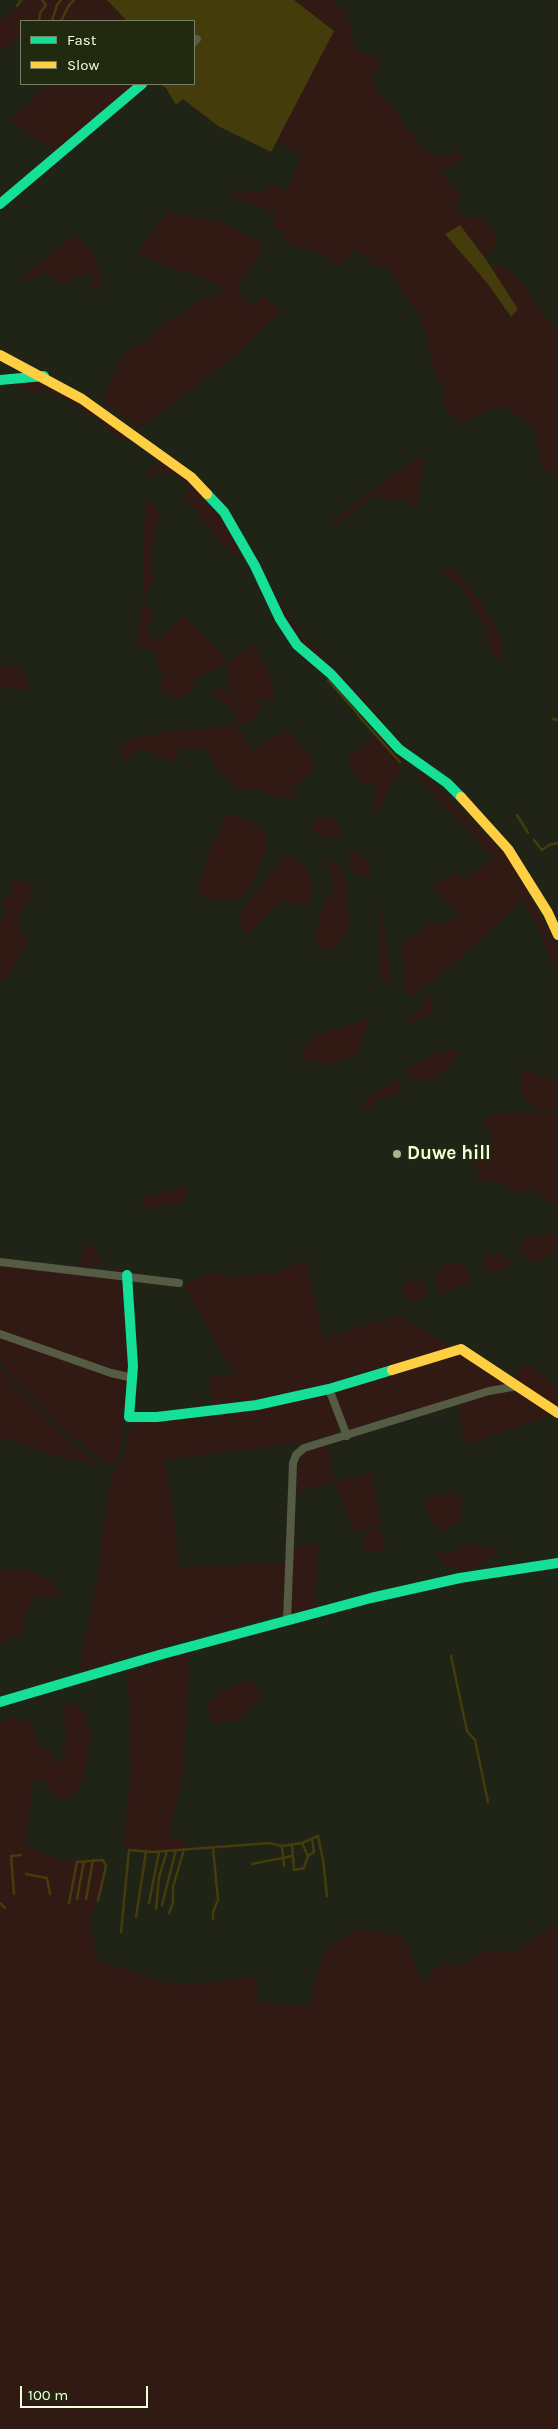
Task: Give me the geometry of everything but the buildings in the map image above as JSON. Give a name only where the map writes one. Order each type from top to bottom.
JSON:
[{"type":"street","points":[[0,204],[141,85]]},
{"type":"street","points":[[0,355],[44,376],[82,399],[191,477],[224,512],[255,566],[280,619],[297,645],[331,674],[398,749],[447,783],[477,813],[508,849],[548,913],[558,935]]},
{"type":"street","points":[[0,380],[44,376]]},
{"type":"street","points":[[0,1262],[127,1275],[180,1283]]},
{"type":"street","points":[[127,1275],[133,1378],[129,1418],[135,1419],[233,1409],[328,1389],[461,1349],[558,1413]]},
{"type":"street","points":[[0,1334],[111,1373],[133,1378]]},
{"type":"street","points":[[287,1621],[292,1463],[304,1448],[489,1391],[518,1386]]},
{"type":"street","points":[[328,1389],[347,1436]]},
{"type":"street","points":[[0,1702],[370,1598],[432,1584],[558,1563]]},
{"type":"shaded area","points":[[28,0],[107,0],[125,19],[20,20],[20,33],[11,47],[0,49],[0,20]]},
{"type":"shaded area","points":[[107,0],[294,0],[334,31],[271,152],[218,126],[183,99],[176,105],[166,88],[162,85],[195,85],[195,20],[126,20]]},
{"type":"shaded area","points":[[294,0],[330,0],[346,12],[352,28],[350,38],[360,53],[373,53],[381,63],[373,75],[379,94],[390,103],[402,120],[404,127],[416,135],[418,145],[430,154],[443,158],[455,151],[463,159],[441,173],[461,194],[455,203],[458,214],[467,218],[479,217],[495,232],[495,249],[485,258],[460,225],[488,284],[511,317],[518,309],[491,270],[502,264],[525,286],[541,312],[558,328],[558,482],[554,473],[543,469],[535,431],[519,416],[504,408],[491,409],[460,424],[444,407],[443,388],[432,364],[428,341],[420,317],[387,268],[370,264],[358,249],[338,267],[324,255],[292,246],[284,242],[283,231],[272,226],[277,214],[230,195],[234,190],[263,192],[271,183],[287,192],[301,156],[277,141],[334,31]]},
{"type":"shaded area","points":[[48,85],[137,85],[55,151],[9,120]]},
{"type":"shaded area","points":[[167,211],[221,222],[263,242],[260,256],[236,287],[252,307],[264,297],[281,310],[236,355],[139,429],[102,403],[117,364],[128,350],[141,344],[170,318],[182,314],[204,298],[225,292],[215,283],[137,254]]},
{"type":"shaded area","points":[[460,225],[485,258],[518,309],[511,317],[488,284],[445,234]]},
{"type":"shaded area","points":[[75,235],[91,249],[103,282],[99,291],[90,286],[95,278],[88,274],[72,278],[67,284],[61,283],[46,273],[25,283],[20,279]]},
{"type":"shaded area","points":[[42,380],[78,400],[123,434],[126,442],[121,442],[106,426],[65,399],[46,390],[32,393],[12,383]]},
{"type":"shaded area","points":[[420,457],[425,461],[419,484],[418,507],[406,501],[374,496],[333,527],[331,524],[338,517],[407,464]]},
{"type":"shaded area","points":[[158,462],[166,463],[186,477],[226,523],[240,550],[233,557],[183,496],[191,489],[179,476],[162,471],[155,472],[149,480],[146,479],[148,469]]},
{"type":"shaded area","points":[[145,500],[162,513],[155,530],[152,554],[153,579],[143,603]]},
{"type":"shaded area","points":[[452,566],[479,599],[499,634],[503,650],[500,661],[489,650],[487,630],[458,583],[444,574],[438,573]]},
{"type":"shaded area","points":[[268,583],[298,630],[385,723],[384,725],[316,656],[287,622]]},
{"type":"shaded area","points":[[143,603],[154,610],[147,632],[158,642],[183,615],[222,653],[226,662],[253,645],[266,664],[276,699],[256,700],[262,711],[253,719],[237,726],[252,750],[288,730],[312,758],[313,772],[292,787],[297,796],[277,798],[254,789],[239,790],[225,779],[212,763],[208,749],[181,750],[173,762],[153,753],[138,750],[124,762],[121,748],[129,740],[166,730],[179,731],[237,725],[234,710],[213,696],[217,687],[232,692],[226,663],[196,678],[191,691],[182,697],[162,695],[162,676],[168,673],[159,670],[154,651],[135,646]]},
{"type":"shaded area","points":[[8,665],[19,667],[30,681],[26,691],[0,686],[0,667]]},
{"type":"shaded area","points":[[379,733],[407,761],[407,765],[401,761],[398,763],[403,770],[388,789],[380,810],[374,812],[377,786],[370,782],[364,784],[346,761]]},
{"type":"shaded area","points":[[420,774],[423,774],[446,795],[503,852],[516,870],[558,948],[558,980],[540,932],[523,900],[457,961],[413,996],[404,992],[402,944],[432,920],[437,926],[459,915],[433,887],[457,871],[464,880],[494,858],[418,778]]},
{"type":"shaded area","points":[[223,815],[237,816],[259,826],[266,833],[266,847],[253,883],[240,900],[206,899],[198,891],[210,850],[223,824]]},
{"type":"shaded area","points":[[316,817],[329,818],[340,824],[340,837],[324,838],[311,829]]},
{"type":"shaded area","points":[[356,852],[370,861],[369,876],[355,874],[350,867],[349,854]]},
{"type":"shaded area","points":[[288,853],[302,864],[310,875],[312,886],[309,906],[281,901],[247,935],[240,925],[241,912],[265,882],[281,857]]},
{"type":"shaded area","points":[[326,858],[342,867],[348,899],[349,931],[336,948],[320,949],[315,942],[324,900],[335,889]]},
{"type":"shaded area","points":[[27,882],[34,895],[20,914],[21,932],[28,940],[8,978],[0,980],[0,925],[5,909],[2,899],[12,897],[10,884]]},
{"type":"shaded area","points":[[379,895],[392,983],[380,979]]},
{"type":"shaded area","points":[[425,994],[433,1001],[435,1011],[412,1022],[405,1021],[423,1006]]},
{"type":"shaded area","points":[[370,1018],[358,1055],[329,1065],[302,1058],[304,1048],[318,1035]]},
{"type":"shaded area","points":[[461,1049],[452,1065],[432,1079],[412,1082],[405,1070],[436,1053]]},
{"type":"shaded area","points":[[526,1069],[551,1079],[558,1079],[558,1109],[536,1110],[523,1099],[520,1078]]},
{"type":"shaded area","points":[[395,1078],[402,1086],[402,1092],[376,1100],[368,1111],[362,1105],[374,1092],[389,1086]]},
{"type":"shaded area","points":[[508,1112],[558,1114],[558,1207],[535,1192],[517,1192],[502,1183],[480,1181],[476,1166],[476,1146],[491,1145],[493,1136],[482,1119]]},
{"type":"shaded area","points":[[187,1185],[186,1201],[148,1209],[142,1205],[145,1194],[147,1196]]},
{"type":"shaded area","points":[[558,1233],[558,1251],[532,1263],[519,1251],[525,1238]]},
{"type":"shaded area","points":[[84,1245],[94,1247],[100,1256],[100,1265],[88,1267],[79,1265]]},
{"type":"shaded area","points":[[498,1253],[510,1260],[510,1267],[488,1274],[483,1262],[486,1254]]},
{"type":"shaded area","points":[[307,1260],[323,1337],[401,1315],[405,1320],[451,1346],[451,1349],[339,1384],[213,1409],[208,1377],[234,1374],[184,1286],[211,1272],[236,1278],[269,1272],[270,1274]]},
{"type":"shaded area","points":[[457,1263],[466,1266],[470,1281],[437,1296],[436,1275],[445,1264]]},
{"type":"shaded area","points":[[0,1265],[122,1280],[126,1288],[131,1374],[0,1332]]},
{"type":"shaded area","points":[[412,1278],[421,1278],[425,1285],[427,1295],[418,1301],[405,1298],[401,1287]]},
{"type":"shaded area","points":[[0,1337],[130,1379],[125,1423],[118,1457],[111,1465],[61,1429],[13,1378],[0,1362]]},
{"type":"shaded area","points":[[456,1354],[466,1354],[506,1385],[349,1429],[341,1411],[336,1390],[385,1377]]},
{"type":"shaded area","points":[[528,1363],[555,1385],[558,1384],[558,1405],[545,1403],[513,1376]]},
{"type":"shaded area","points":[[0,1367],[69,1442],[103,1466],[57,1456],[0,1437]]},
{"type":"shaded area","points":[[515,1389],[553,1415],[466,1445],[456,1405]]},
{"type":"shaded area","points":[[321,1394],[329,1396],[338,1423],[336,1432],[332,1436],[290,1444],[164,1460],[173,1507],[179,1567],[286,1563],[284,1613],[79,1671],[97,1577],[110,1482],[125,1452],[130,1425],[238,1413]]},
{"type":"shaded area","points":[[327,1445],[335,1482],[297,1492],[296,1472],[302,1454],[307,1450]]},
{"type":"shaded area","points":[[372,1472],[382,1525],[353,1532],[335,1482]]},
{"type":"shaded area","points":[[459,1493],[463,1500],[459,1524],[447,1527],[448,1531],[443,1533],[434,1526],[425,1508],[429,1497]]},
{"type":"shaded area","points":[[374,1530],[382,1533],[385,1541],[382,1549],[374,1552],[366,1549],[363,1541],[366,1533]]},
{"type":"shaded area","points":[[319,1542],[315,1608],[292,1613],[290,1610],[293,1549]]},
{"type":"shaded area","points":[[465,1544],[477,1545],[484,1550],[492,1546],[498,1549],[497,1554],[467,1572],[446,1566],[436,1551],[450,1554]]},
{"type":"shaded area","points":[[0,1569],[20,1569],[39,1575],[53,1582],[60,1596],[49,1598],[37,1596],[24,1617],[22,1636],[8,1635],[6,1645],[0,1644]]},
{"type":"shaded area","points":[[188,1653],[190,1662],[182,1781],[168,1839],[186,1838],[184,1849],[153,1852],[129,1850],[123,1848],[131,1769],[128,1673]]},
{"type":"shaded area","points":[[254,1681],[260,1697],[249,1712],[234,1721],[212,1724],[208,1702],[215,1699],[222,1690]]},
{"type":"shaded area","points":[[74,1703],[84,1710],[91,1735],[87,1765],[80,1786],[69,1799],[57,1799],[47,1784],[33,1779],[26,1844],[54,1858],[77,1862],[103,1860],[106,1866],[90,1921],[98,1961],[163,1982],[191,1985],[245,1977],[258,1979],[257,2002],[282,2003],[308,2008],[323,1953],[338,1940],[360,1929],[400,1936],[408,1944],[417,1972],[424,1982],[430,1981],[430,1972],[443,1964],[455,1966],[489,1950],[515,1952],[543,1931],[558,1924],[558,2249],[555,2260],[558,2264],[558,2429],[0,2429],[0,1724],[11,1717],[31,1722],[38,1745],[50,1751],[55,1761],[64,1761],[66,1722],[61,1712],[66,1704]]},
{"type":"waterway","points":[[17,6],[21,0]]},
{"type":"waterway","points":[[39,20],[40,13],[46,5],[42,0]]},
{"type":"waterway","points":[[52,20],[57,5],[61,0]]},
{"type":"waterway","points":[[62,20],[69,5],[74,0]]},
{"type":"waterway","points":[[328,680],[358,714]]},
{"type":"waterway","points":[[358,715],[400,762]]},
{"type":"waterway","points":[[553,719],[558,720]]},
{"type":"waterway","points":[[517,815],[528,833]]},
{"type":"waterway","points":[[534,840],[542,850],[549,845],[558,843]]},
{"type":"waterway","points":[[451,1656],[467,1731],[475,1740],[488,1802]]},
{"type":"waterway","points":[[121,1932],[129,1850],[153,1852],[269,1843],[282,1846],[302,1843],[318,1836],[327,1896]]},
{"type":"waterway","points":[[308,1856],[314,1852],[312,1839]]},
{"type":"waterway","points":[[292,1844],[294,1870],[304,1868],[308,1856],[302,1843]]},
{"type":"waterway","points":[[282,1846],[284,1866]]},
{"type":"waterway","points":[[213,1848],[218,1900],[213,1912],[213,1919]]},
{"type":"waterway","points":[[169,1913],[173,1903],[173,1887],[184,1849]]},
{"type":"waterway","points":[[162,1905],[176,1850]]},
{"type":"waterway","points":[[156,1909],[159,1877],[167,1851]]},
{"type":"waterway","points":[[136,1917],[146,1852]]},
{"type":"waterway","points":[[149,1903],[159,1852]]},
{"type":"waterway","points":[[14,1894],[11,1856],[21,1855]]},
{"type":"waterway","points":[[252,1864],[292,1856]]},
{"type":"waterway","points":[[86,1899],[93,1860]]},
{"type":"waterway","points":[[69,1903],[77,1862],[103,1860],[106,1866],[98,1900]]},
{"type":"waterway","points":[[77,1899],[84,1861]]},
{"type":"waterway","points":[[26,1874],[47,1878],[50,1894]]},
{"type":"waterway","points":[[0,1903],[5,1908]]},
{"type":"traffic: fast","points":[[0,204],[141,85]]},
{"type":"traffic: fast","points":[[0,380],[44,376]]},
{"type":"traffic: fast","points":[[207,494],[224,512],[255,566],[280,619],[297,645],[331,674],[399,749],[447,783],[461,797]]},
{"type":"traffic: fast","points":[[127,1275],[133,1366],[129,1417],[157,1417],[257,1405],[329,1389],[392,1370]]},
{"type":"traffic: fast","points":[[0,1702],[159,1655],[371,1598],[460,1578],[558,1563]]},
{"type":"traffic: slow","points":[[0,355],[82,399],[191,477],[207,494]]},
{"type":"traffic: slow","points":[[461,797],[508,849],[548,913],[558,935]]},
{"type":"traffic: slow","points":[[392,1370],[461,1349],[558,1413]]},
{"type":"place","name":"Duwe hill","points":[[397,1154]]}]
